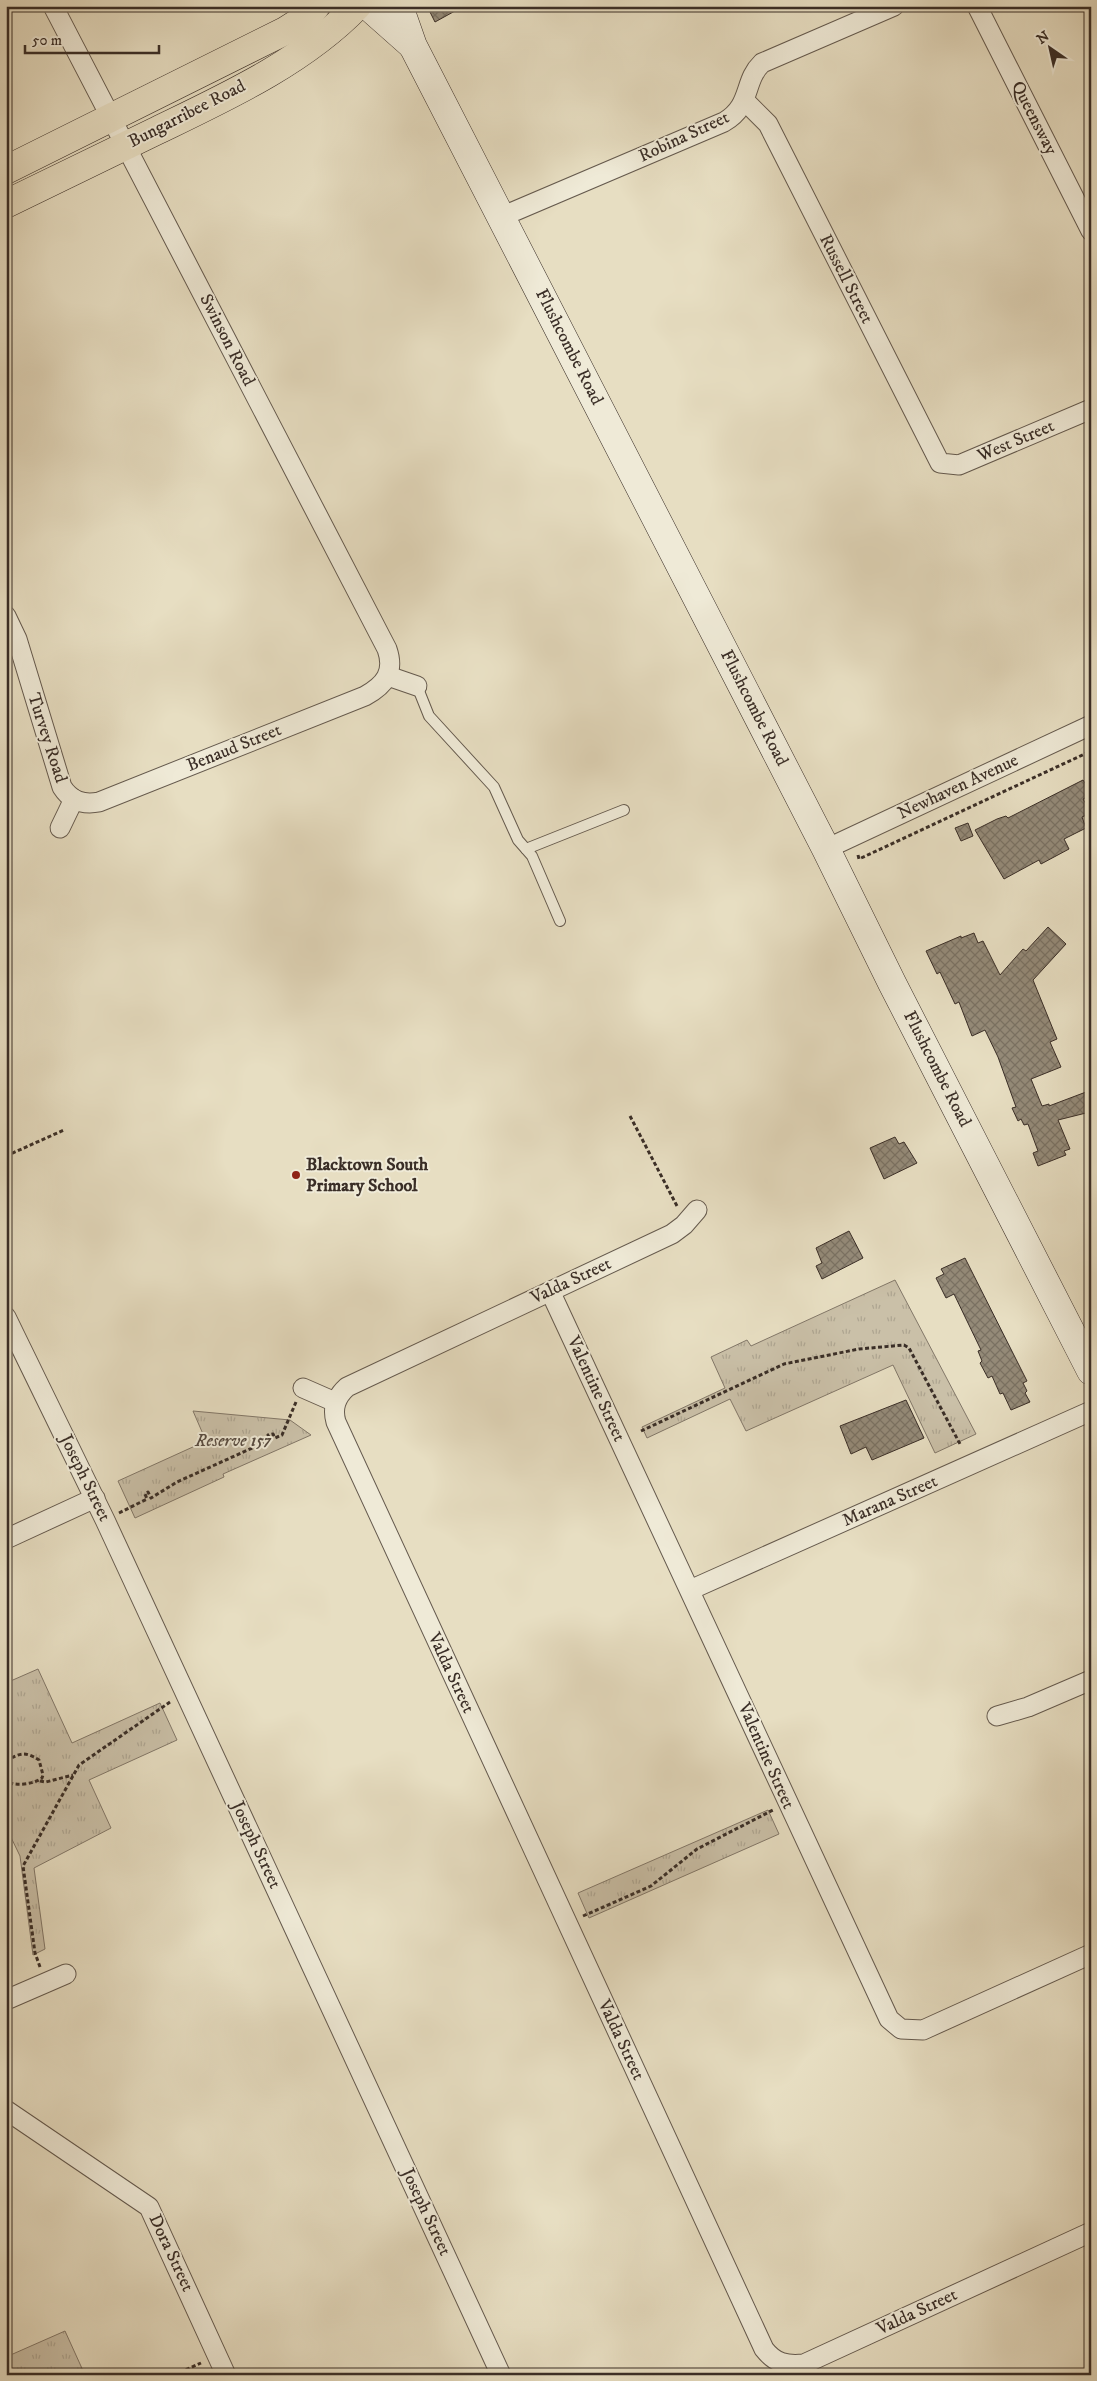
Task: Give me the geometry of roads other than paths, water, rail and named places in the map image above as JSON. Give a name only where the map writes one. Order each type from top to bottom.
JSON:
[{"type":"main road","name":"Bungarribee Road","points":[[6,170],[285,31],[304,19],[316,6]]},
{"type":"main road","name":"Bungarribee Road","points":[[6,204],[194,113],[286,62],[342,22],[357,6]]},
{"type":"street","name":"Swinson Road","points":[[53,6],[387,649],[390,660],[388,676]]},
{"type":"street","name":"Flushcombe Road","points":[[368,6],[413,46]]},
{"type":"street","name":"Flushcombe Road","points":[[399,6],[413,46],[826,849],[892,983],[1091,1371]]},
{"type":"street","name":"Robina Street","points":[[501,217],[734,117],[745,101],[754,73],[762,63],[894,6]]},
{"type":"street","name":"Queensway","points":[[977,6],[1091,231]]},
{"type":"street","name":"Russell Street","points":[[745,101],[768,124],[940,463]]},
{"type":"street","name":"West Street","points":[[940,463],[959,465],[1091,409]]},
{"type":"street","name":"Turvey Road","points":[[6,616],[17,639],[58,778],[66,794],[74,799]]},
{"type":"street","points":[[388,676],[417,686]]},
{"type":"street","name":"Benaud Street","points":[[74,799],[89,804],[99,802],[365,696],[379,687],[388,676]]},
{"type":"street","name":"Newhaven Avenue","points":[[826,849],[1091,725]]},
{"type":"street","points":[[60,828],[74,799]]},
{"type":"street","name":"Valda Street","points":[[693,1215],[672,1234],[347,1387],[335,1402],[334,1414],[336,1422],[764,2349],[776,2361],[794,2365],[804,2364],[1091,2232]]},
{"type":"street","name":"Valentine Street","points":[[550,1291],[885,2014],[901,2030],[926,2029],[1091,1954]]},
{"type":"street","name":"Joseph Street","points":[[6,1317],[95,1498],[501,2375]]},
{"type":"street","points":[[303,1388],[335,1402]]},
{"type":"street","name":"Marana Street","points":[[690,1590],[1091,1411]]},
{"type":"street","points":[[6,1539],[95,1498]]},
{"type":"street","points":[[997,1716],[1037,1704],[1091,1680]]},
{"type":"street","points":[[6,2000],[66,1974]]},
{"type":"street","name":"Dora Street","points":[[6,2110],[149,2208],[226,2375]]},
{"type":"lane","points":[[417,686],[429,716],[494,787],[518,840],[532,856],[560,921]]},
{"type":"lane","points":[[526,849],[624,810]]},
{"type":"place","name":"Blacktown South Primary School","points":[[296,1175]]},
{"type":"park label","name":"Reserve 157","points":[[233,1441]]}]
